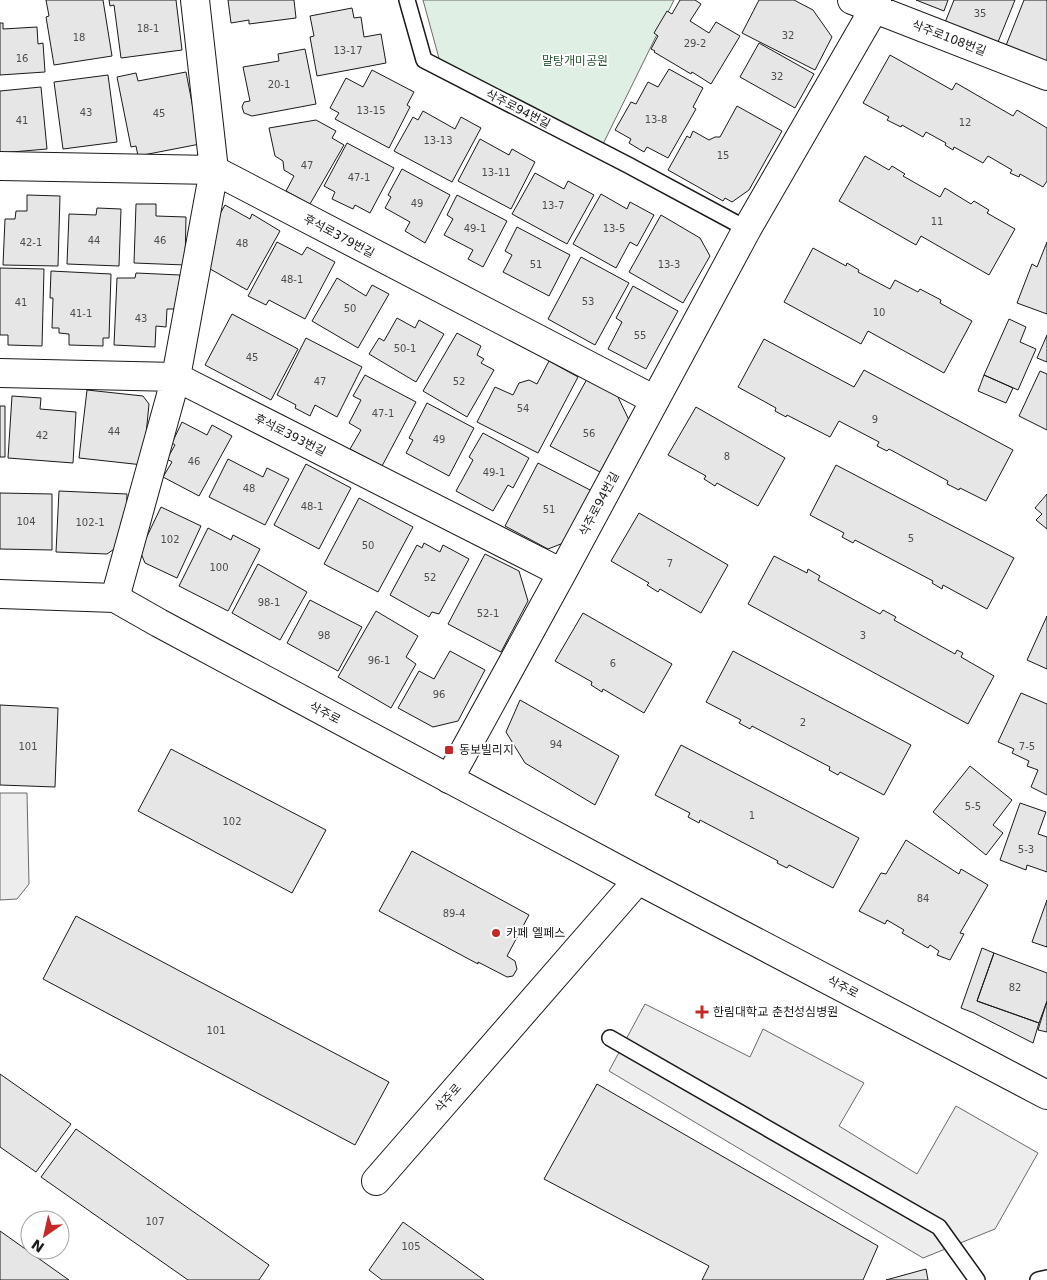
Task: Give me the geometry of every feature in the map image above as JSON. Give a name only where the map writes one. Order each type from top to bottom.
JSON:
[{"type":"street","points":[[115,598],[176,377],[214,170],[195,0]]},
{"type":"street","name":"삭주로94번길","points":[[449,779],[562,573],[867,3]]},
{"type":"street","name":"삭주로108번길","points":[[867,3],[1047,76]]},
{"type":"street","name":"후석로379번길","points":[[0,166],[214,170],[655,400]]},
{"type":"street","name":"후석로393번길","points":[[0,372],[176,377],[562,573]]},
{"type":"street","name":"삭주로","points":[[0,594],[115,598],[158,623],[638,880],[1047,1095]]},
{"type":"street","name":"삭주로","points":[[376,1181],[638,880]]},
{"type":"lane","name":"삭주로94번길","points":[[407,0],[424,60],[628,165],[747,229]]},
{"type":"lane","points":[[610,1038],[939,1227],[977,1280]]},
{"type":"lane","points":[[1038,1280],[1047,1278]]},
{"type":"green space","name":"말탕개미공원","points":[[423,0],[674,0],[603,144],[440,62]]},
{"type":"shaded area","points":[[0,793],[27,793],[29,884],[17,899],[0,900]]},
{"type":"shaded area","points":[[645,1004],[750,1057],[763,1029],[864,1083],[839,1126],[917,1174],[956,1106],[1038,1153],[995,1229],[923,1258],[609,1071]]},
{"type":"building","points":[[46,0],[103,0],[112,56],[54,65],[46,17],[49,16]]},
{"type":"building","points":[[109,0],[176,0],[182,50],[121,58],[114,5],[110,6]]},
{"type":"building","points":[[228,0],[294,0],[296,18],[249,24],[249,20],[231,23]]},
{"type":"building","points":[[680,0],[695,0],[701,4],[690,21],[709,33],[716,22],[740,36],[711,84],[651,49],[658,36],[654,33],[667,11],[672,14]]},
{"type":"building","points":[[759,0],[794,0],[813,10],[832,37],[815,70],[742,33]]},
{"type":"building","points":[[916,0],[948,0],[944,11]]},
{"type":"building","points":[[954,0],[1015,0],[996,47],[944,25]]},
{"type":"building","points":[[1024,0],[1047,0],[1047,64],[1005,48]]},
{"type":"building","points":[[352,8],[354,18],[361,17],[364,37],[381,34],[386,63],[317,76],[310,37],[314,36],[310,16]]},
{"type":"building","points":[[0,23],[3,23],[3,29],[37,27],[38,44],[43,43],[45,72],[0,75]]},
{"type":"building","points":[[759,43],[814,74],[795,108],[740,77]]},
{"type":"building","points":[[305,49],[316,104],[252,116],[244,113],[242,107],[244,102],[250,101],[243,67],[279,61],[278,54]]},
{"type":"building","points":[[890,55],[952,90],[956,83],[1013,116],[1017,110],[1047,128],[1047,181],[1043,187],[1020,174],[1019,177],[1010,173],[1012,170],[988,156],[983,163],[954,147],[953,150],[945,145],[946,143],[926,132],[923,137],[902,125],[901,127],[887,120],[889,117],[863,103]]},
{"type":"building","points":[[669,69],[703,88],[693,107],[696,109],[668,158],[647,147],[644,152],[629,143],[631,139],[615,130],[631,102],[636,104],[648,82],[658,87]]},
{"type":"building","points":[[372,70],[414,92],[407,105],[410,107],[389,148],[335,119],[339,113],[330,108],[346,78],[363,87]]},
{"type":"building","points":[[186,72],[200,144],[138,156],[136,146],[131,147],[117,77],[136,73],[138,81]]},
{"type":"building","points":[[108,75],[117,142],[63,149],[54,82]]},
{"type":"building","points":[[41,87],[47,149],[0,153],[0,91]]},
{"type":"building","points":[[737,106],[782,131],[749,190],[732,202],[725,198],[723,201],[668,170],[687,136],[690,138],[693,131],[709,140],[720,137]]},
{"type":"building","points":[[423,111],[455,129],[461,117],[481,128],[452,182],[394,151],[413,117],[418,120]]},
{"type":"building","points":[[316,120],[336,131],[332,138],[344,145],[310,204],[286,191],[294,176],[284,170],[283,161],[275,156],[269,128]]},
{"type":"building","points":[[480,139],[509,155],[512,149],[535,162],[511,209],[458,181]]},
{"type":"building","points":[[347,143],[394,168],[370,213],[355,205],[353,209],[332,199],[335,192],[324,186]]},
{"type":"building","points":[[865,156],[889,170],[892,166],[905,174],[903,176],[940,197],[945,188],[971,204],[974,201],[989,210],[987,213],[1015,229],[989,275],[921,236],[916,245],[839,201]]},
{"type":"building","points":[[402,169],[450,195],[425,243],[405,231],[410,222],[385,208],[391,197],[388,195]]},
{"type":"building","points":[[535,173],[564,189],[568,181],[594,195],[567,244],[512,214]]},
{"type":"building","points":[[601,194],[627,209],[630,202],[654,215],[637,246],[630,242],[616,268],[573,244]]},
{"type":"building","points":[[27,195],[60,196],[58,266],[3,265],[5,219],[15,219],[16,211],[27,211]]},
{"type":"building","points":[[457,195],[507,221],[483,267],[468,259],[473,250],[444,235],[453,219],[447,215]]},
{"type":"building","points":[[136,204],[156,204],[156,216],[186,217],[185,265],[134,263]]},
{"type":"building","points":[[225,205],[250,219],[252,214],[280,231],[247,290],[205,266],[209,233]]},
{"type":"building","points":[[97,208],[121,209],[119,266],[67,264],[69,214],[96,215]]},
{"type":"building","points":[[661,215],[700,238],[710,256],[683,303],[629,272]]},
{"type":"building","points":[[517,227],[570,255],[549,296],[503,272],[512,255],[505,251]]},
{"type":"building","points":[[277,242],[302,255],[307,247],[335,262],[305,319],[269,300],[266,305],[248,296]]},
{"type":"building","points":[[1047,242],[1047,314],[1017,303],[1032,264],[1037,267]]},
{"type":"building","points":[[813,248],[846,266],[847,263],[859,270],[858,272],[890,289],[895,280],[918,292],[920,289],[941,300],[940,303],[972,321],[944,373],[868,331],[861,344],[784,302]]},
{"type":"building","points":[[581,257],[629,283],[595,345],[548,319]]},
{"type":"building","points":[[0,268],[44,269],[42,346],[8,345],[8,335],[0,335]]},
{"type":"building","points":[[51,271],[111,274],[109,338],[103,338],[103,346],[69,345],[69,334],[59,333],[59,328],[52,328],[53,298],[50,298]]},
{"type":"building","points":[[136,273],[180,275],[178,309],[167,309],[166,327],[156,326],[155,347],[114,345],[117,278],[135,278]]},
{"type":"building","points":[[337,278],[366,296],[372,285],[389,294],[358,348],[312,321]]},
{"type":"building","points":[[633,286],[678,311],[646,369],[608,349],[622,322],[616,318]]},
{"type":"building","points":[[232,314],[298,349],[271,400],[205,365]]},
{"type":"building","points":[[397,318],[415,328],[419,320],[444,334],[416,382],[369,354],[379,338],[384,341]]},
{"type":"building","points":[[1009,319],[1026,327],[1020,342],[1036,349],[1018,390],[984,375]]},
{"type":"building","points":[[457,333],[481,346],[477,355],[484,359],[481,363],[494,370],[467,417],[423,391]]},
{"type":"building","points":[[1047,335],[1047,362],[1037,358]]},
{"type":"building","points":[[306,338],[362,367],[337,417],[315,405],[310,416],[295,408],[296,405],[277,395]]},
{"type":"building","points":[[764,339],[854,387],[864,370],[1013,450],[986,501],[960,488],[959,490],[947,484],[948,481],[889,449],[887,451],[877,446],[879,442],[839,421],[830,437],[787,415],[786,417],[775,411],[776,408],[738,387]]},
{"type":"building","points":[[549,361],[578,377],[538,453],[477,422],[495,387],[513,395],[519,383],[529,380],[537,384]]},
{"type":"building","points":[[1040,371],[1047,374],[1047,430],[1019,416]]},
{"type":"building","points":[[365,375],[416,402],[382,466],[350,449],[361,430],[349,423],[361,400],[353,396]]},
{"type":"building","points":[[984,375],[1013,388],[1006,403],[978,391]]},
{"type":"building","points":[[587,379],[617,395],[629,420],[600,472],[550,446]]},
{"type":"building","points":[[87,390],[143,396],[149,404],[143,465],[79,458]]},
{"type":"building","points":[[12,396],[41,398],[40,409],[76,412],[73,463],[8,458]]},
{"type":"building","points":[[427,403],[474,428],[449,476],[406,453],[413,440],[409,438]]},
{"type":"building","points":[[0,406],[5,406],[5,457],[0,457]]},
{"type":"building","points":[[696,407],[785,458],[758,506],[717,483],[715,486],[704,479],[706,476],[668,455]]},
{"type":"building","points":[[182,422],[207,435],[212,425],[232,436],[199,496],[163,477],[172,462],[167,459],[175,445],[172,443]]},
{"type":"building","points":[[483,433],[529,458],[513,488],[508,485],[493,511],[456,491],[473,460],[469,457]]},
{"type":"building","points":[[228,459],[263,477],[267,468],[289,479],[265,525],[209,497]]},
{"type":"building","points":[[538,463],[592,491],[566,542],[548,549],[505,526]]},
{"type":"building","points":[[306,464],[351,488],[319,549],[274,525]]},
{"type":"building","points":[[836,465],[1014,558],[987,609],[943,585],[942,589],[932,583],[933,581],[855,540],[853,543],[842,537],[844,533],[810,515]]},
{"type":"building","points":[[59,491],[127,494],[126,523],[121,522],[120,545],[107,554],[56,552]]},
{"type":"building","points":[[0,493],[52,494],[52,550],[0,549]]},
{"type":"building","points":[[1047,494],[1047,529],[1036,520],[1042,514],[1035,508]]},
{"type":"building","points":[[359,498],[413,527],[378,592],[324,564]]},
{"type":"building","points":[[161,507],[201,526],[177,578],[145,563],[140,551]]},
{"type":"building","points":[[639,513],[728,565],[701,613],[660,589],[658,592],[647,585],[649,583],[611,561]]},
{"type":"building","points":[[208,528],[231,540],[233,535],[260,549],[228,611],[179,586]]},
{"type":"building","points":[[424,543],[440,552],[443,545],[469,559],[439,614],[432,612],[429,617],[390,595],[417,545],[422,548]]},
{"type":"building","points":[[485,554],[519,571],[528,601],[501,652],[448,624]]},
{"type":"building","points":[[774,556],[807,573],[808,569],[820,576],[818,580],[880,614],[883,610],[896,617],[894,620],[955,654],[957,650],[963,653],[961,657],[994,676],[968,724],[748,604]]},
{"type":"building","points":[[258,564],[307,592],[280,640],[232,613]]},
{"type":"building","points":[[310,600],[362,627],[338,671],[287,643]]},
{"type":"building","points":[[376,611],[418,636],[406,657],[416,664],[391,708],[338,677]]},
{"type":"building","points":[[583,613],[672,664],[644,713],[603,689],[602,692],[591,685],[592,682],[555,661]]},
{"type":"building","points":[[1047,616],[1047,669],[1027,660]]},
{"type":"building","points":[[450,651],[485,670],[458,721],[433,727],[398,708],[419,671],[434,679]]},
{"type":"building","points":[[733,651],[911,745],[884,795],[840,772],[838,775],[829,770],[830,767],[752,726],[750,729],[739,723],[741,720],[706,702]]},
{"type":"building","points":[[1021,693],[1047,704],[1047,795],[1031,787],[1038,770],[1027,766],[1029,761],[1012,753],[1014,749],[998,742]]},
{"type":"building","points":[[520,700],[619,756],[595,805],[525,763],[506,732]]},
{"type":"building","points":[[0,705],[58,708],[55,787],[0,785]]},
{"type":"building","points":[[681,745],[859,838],[833,888],[789,865],[787,868],[777,863],[778,861],[700,820],[699,823],[688,817],[690,813],[655,795]]},
{"type":"building","points":[[171,749],[326,830],[292,893],[138,811]]},
{"type":"building","points":[[970,766],[1012,800],[993,825],[1003,833],[986,855],[933,812]]},
{"type":"building","points":[[1020,803],[1046,812],[1038,834],[1047,837],[1047,872],[1027,865],[1026,870],[1000,860]]},
{"type":"building","points":[[906,840],[959,874],[961,869],[988,885],[960,933],[964,934],[950,960],[937,955],[939,951],[930,945],[928,948],[902,933],[904,930],[887,920],[885,924],[859,911],[881,873],[886,874]]},
{"type":"building","points":[[412,851],[529,915],[507,956],[515,961],[517,969],[513,976],[507,977],[478,962],[478,964],[379,911]]},
{"type":"building","points":[[1047,900],[1047,947],[1032,942]]},
{"type":"building","points":[[76,916],[389,1082],[355,1145],[43,979]]},
{"type":"building","points":[[982,948],[994,953],[977,1001],[1039,1023],[1033,1043],[961,1008]]},
{"type":"building","points":[[994,953],[1047,973],[1047,1001],[1039,1023],[977,1001]]},
{"type":"building","points":[[1047,1001],[1047,1032],[1038,1030]]},
{"type":"building","points":[[0,1074],[71,1124],[36,1172],[0,1147]]},
{"type":"building","points":[[597,1084],[878,1246],[863,1280],[702,1280],[709,1266],[544,1179]]},
{"type":"building","points":[[76,1129],[269,1265],[259,1280],[188,1280],[41,1177]]},
{"type":"building","points":[[403,1222],[484,1280],[382,1280],[369,1270]]},
{"type":"building","points":[[0,1231],[20,1245],[20,1260],[41,1260],[69,1280],[0,1280]]},
{"type":"building","points":[[926,1269],[928,1280],[886,1280]]},
{"type":"place","name":"동보빌리지","points":[[449,750]]},
{"type":"place","name":"카페 엘페스","points":[[496,933]]},
{"type":"place","name":"한림대학교 춘천성심병원","points":[[702,1012]]}]
